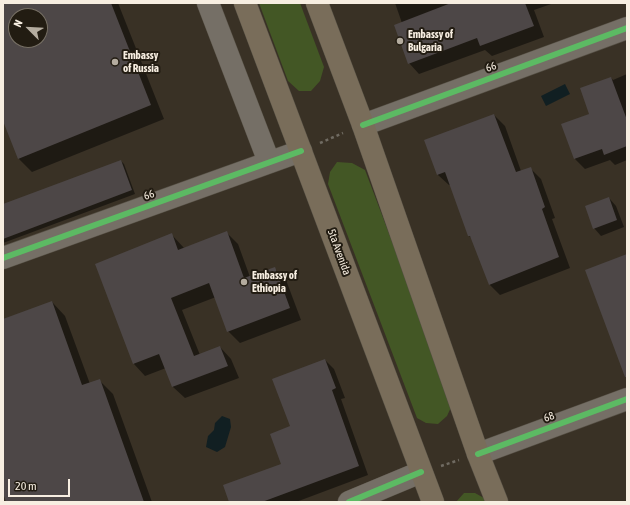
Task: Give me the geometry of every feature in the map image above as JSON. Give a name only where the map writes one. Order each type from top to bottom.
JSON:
[{"type":"highway","name":"5ta Avenida","points":[[245,3],[433,502]]},
{"type":"highway","points":[[317,3],[363,125],[478,454],[497,502]]},
{"type":"street","points":[[208,3],[269,162]]},
{"type":"street","name":"66","points":[[363,125],[627,28]]},
{"type":"street","name":"66","points":[[3,258],[301,151]]},
{"type":"street","name":"68","points":[[478,454],[627,399]]},
{"type":"street","points":[[349,502],[421,472]]},
{"type":"path","points":[[301,151],[363,125]]},
{"type":"path","points":[[421,472],[478,454]]},
{"type":"green space","points":[[259,3],[300,3],[324,67],[320,81],[311,91],[299,91],[288,81]]},
{"type":"green space","points":[[337,162],[352,163],[365,170],[453,403],[447,416],[438,424],[426,423],[417,418],[328,184],[330,172]]},
{"type":"green space","points":[[464,493],[475,493],[484,498],[486,502],[456,502]]},
{"type":"shaded area","points":[[565,84],[570,94],[546,106],[541,96]]},
{"type":"shaded area","points":[[222,416],[230,419],[231,427],[225,447],[217,452],[206,447],[208,436],[214,430],[215,423]]},
{"type":"building","points":[[3,3],[111,3],[151,105],[18,159],[3,121]]},
{"type":"building","points":[[451,3],[525,3],[534,26],[480,46],[477,38],[408,64],[394,25]]},
{"type":"building","points":[[611,77],[627,120],[627,146],[604,155],[602,149],[574,159],[561,124],[589,114],[580,88]]},
{"type":"building","points":[[494,114],[516,172],[531,167],[545,207],[542,209],[559,257],[489,285],[470,236],[468,236],[445,172],[437,175],[424,140]]},
{"type":"building","points":[[121,160],[132,190],[3,239],[3,204]]},
{"type":"building","points":[[609,197],[617,220],[593,229],[585,206]]},
{"type":"building","points":[[227,231],[244,278],[275,267],[290,308],[227,332],[209,283],[171,298],[194,356],[220,346],[228,366],[172,387],[159,354],[133,364],[95,264],[172,233],[178,250]]},
{"type":"building","points":[[627,254],[627,377],[625,377],[585,270]]},
{"type":"building","points":[[52,301],[82,385],[100,379],[144,502],[6,502],[3,493],[3,319]]},
{"type":"building","points":[[325,359],[336,388],[332,390],[359,466],[262,502],[229,502],[223,485],[281,464],[270,434],[290,426],[272,379]]},
{"type":"cycle path","points":[[363,125],[627,28]]},
{"type":"cycle path","points":[[3,258],[301,151]]},
{"type":"cycle path","points":[[478,454],[627,399]]},
{"type":"cycle path","points":[[349,502],[421,472]]},
{"type":"place","name":"Embassy of Bulgaria","points":[[400,41]]},
{"type":"place","name":"Embassy of Russia","points":[[115,62]]},
{"type":"place","name":"Embassy of Ethiopia","points":[[244,282]]}]
